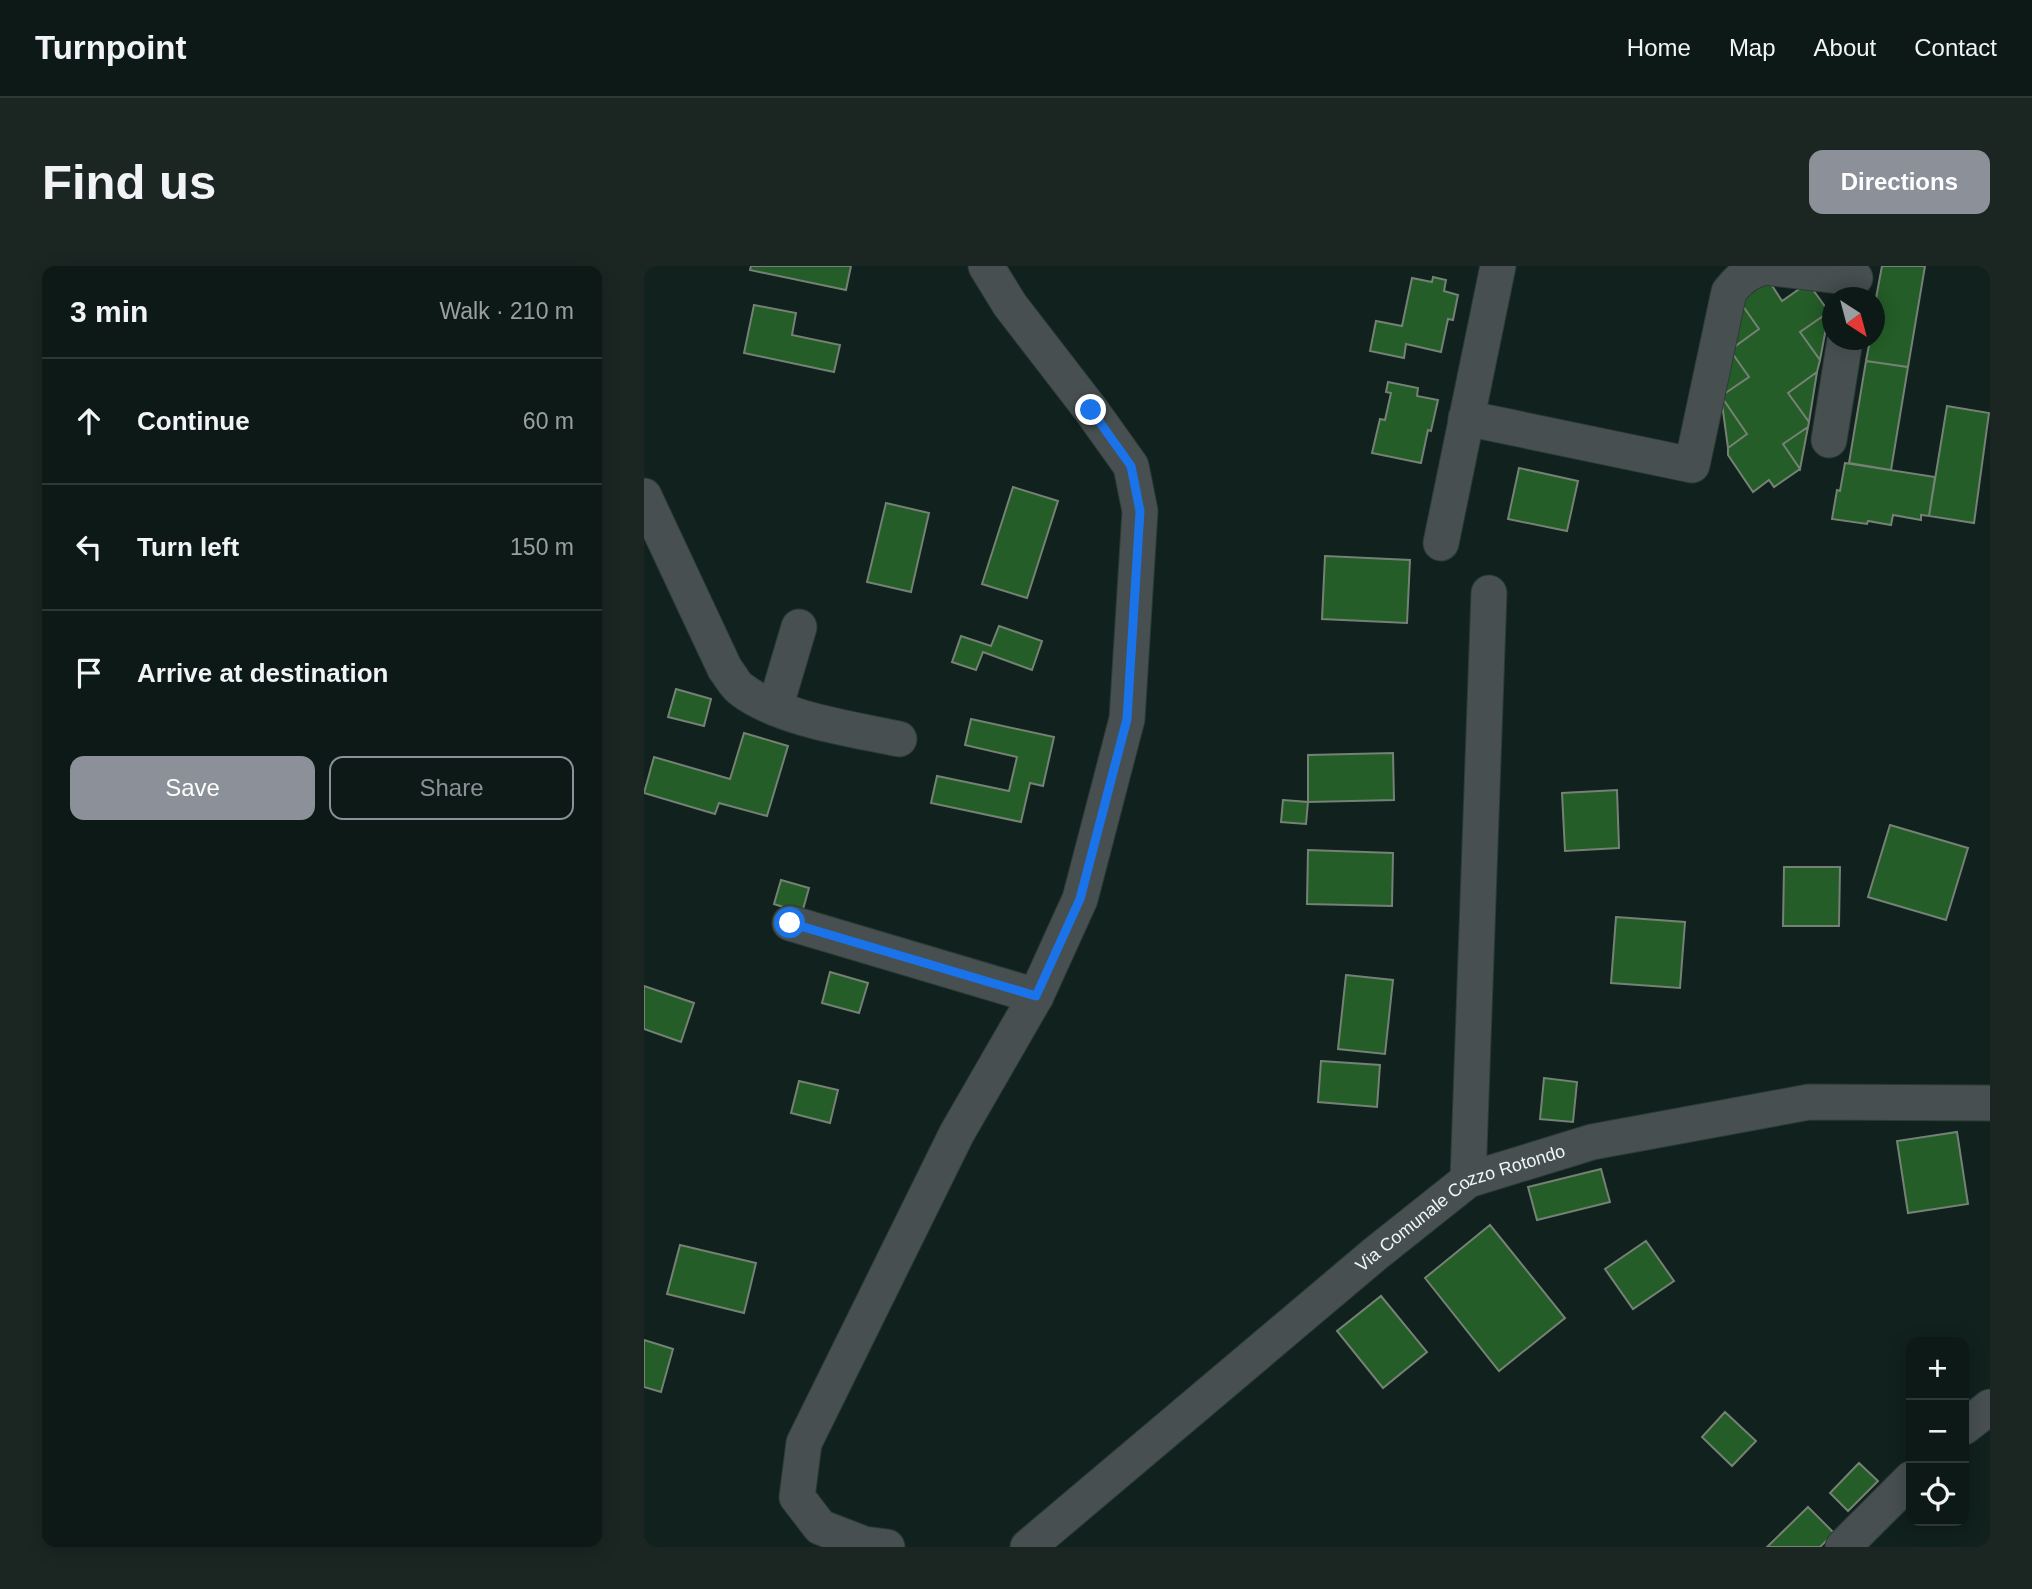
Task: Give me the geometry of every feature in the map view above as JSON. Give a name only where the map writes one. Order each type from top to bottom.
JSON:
[{"type":"street","points":[[887,1547],[864,1544],[820,1527],[797,1497],[804,1443],[957,1133],[1036,996],[1080,899],[1127,719],[1140,511],[1131,466],[1010,305],[986,266]]},
{"type":"street","points":[[1441,543],[1498,266]]},
{"type":"street","points":[[1466,418],[1692,465],[1730,292],[1740,278],[1764,267],[1854,280]]},
{"type":"street","points":[[1829,440],[1843,350]]},
{"type":"street","points":[[644,496],[725,668],[740,690],[800,717],[899,739]]},
{"type":"street","points":[[1468,1180],[1489,593]]},
{"type":"street","points":[[775,708],[799,627]]},
{"type":"street","points":[[790,923],[1036,996]]},
{"type":"street","name":"Via Comunale Cozzo Rotondo","points":[[1028,1547],[1375,1254],[1468,1180],[1592,1142],[1809,1102],[1990,1103]]},
{"type":"street","points":[[1969,1423],[1990,1406]]},
{"type":"street","points":[[1843,1547],[1906,1484]]},
{"type":"building","points":[[751,266],[851,266],[846,290],[750,270]]},
{"type":"building","points":[[1882,266],[1925,266],[1908,367],[1866,361],[1868,350],[1885,350],[1885,287],[1878,287]]},
{"type":"building","points":[[1433,277],[1446,280],[1444,291],[1458,295],[1453,320],[1448,319],[1441,352],[1406,344],[1404,358],[1370,351],[1376,321],[1402,326],[1412,278],[1432,282]]},
{"type":"building","points":[[1767,278],[1782,301],[1808,283],[1822,302],[1822,317],[1800,332],[1820,360],[1817,372],[1788,393],[1809,422],[1808,427],[1783,444],[1800,469],[1774,487],[1769,480],[1753,492],[1728,455],[1728,448],[1747,434],[1721,396],[1749,377],[1730,350],[1759,329],[1738,299]]},
{"type":"building","points":[[1738,299],[1759,329],[1730,350]]},
{"type":"building","points":[[754,305],[796,313],[792,335],[840,345],[834,372],[744,353]]},
{"type":"building","points":[[1822,317],[1820,360],[1800,332]]},
{"type":"building","points":[[1730,350],[1749,377],[1721,396]]},
{"type":"building","points":[[1866,361],[1908,367],[1891,470],[1849,463]]},
{"type":"building","points":[[1817,372],[1809,422],[1788,393]]},
{"type":"building","points":[[1388,382],[1418,388],[1417,396],[1438,400],[1421,463],[1372,453],[1380,419],[1385,420],[1391,393],[1386,392]]},
{"type":"building","points":[[1721,396],[1747,434],[1728,448]]},
{"type":"building","points":[[1947,406],[1989,413],[1974,523],[1929,516]]},
{"type":"building","points":[[1808,427],[1800,469],[1783,444]]},
{"type":"building","points":[[1845,463],[1935,477],[1929,516],[1921,515],[1921,520],[1893,515],[1891,525],[1832,519]]},
{"type":"building","points":[[1519,468],[1578,481],[1567,531],[1508,519]]},
{"type":"building","points":[[1013,487],[1058,501],[1027,598],[982,584]]},
{"type":"building","points":[[886,503],[929,513],[911,592],[867,582]]},
{"type":"building","points":[[1325,556],[1410,560],[1407,623],[1322,619]]},
{"type":"building","points":[[999,626],[1042,641],[1032,670],[983,652],[976,670],[952,662],[961,636],[991,646]]},
{"type":"building","points":[[676,689],[711,699],[704,726],[668,717]]},
{"type":"building","points":[[971,719],[1054,737],[1043,786],[1030,783],[1021,822],[931,803],[937,776],[1009,791],[1017,757],[965,745]]},
{"type":"building","points":[[744,733],[788,746],[767,816],[719,803],[715,814],[644,793],[654,757],[730,779]]},
{"type":"building","points":[[1393,753],[1394,800],[1308,802],[1308,755]]},
{"type":"building","points":[[1617,790],[1619,848],[1565,851],[1562,793]]},
{"type":"building","points":[[1283,800],[1308,802],[1306,824],[1281,822]]},
{"type":"building","points":[[1890,825],[1968,848],[1946,920],[1868,897]]},
{"type":"building","points":[[1308,850],[1393,853],[1392,906],[1307,904]]},
{"type":"building","points":[[1784,867],[1840,867],[1839,926],[1783,926]]},
{"type":"building","points":[[781,880],[809,888],[802,913],[774,904]]},
{"type":"building","points":[[1616,917],[1685,922],[1680,988],[1611,983]]},
{"type":"building","points":[[830,972],[868,983],[859,1013],[822,1003]]},
{"type":"building","points":[[1346,975],[1393,980],[1385,1054],[1338,1049]]},
{"type":"building","points":[[644,986],[694,1003],[681,1042],[644,1029]]},
{"type":"building","points":[[1321,1061],[1380,1065],[1377,1107],[1318,1102]]},
{"type":"building","points":[[1544,1078],[1577,1082],[1573,1122],[1540,1119]]},
{"type":"building","points":[[799,1081],[838,1090],[830,1123],[791,1113]]},
{"type":"building","points":[[1957,1132],[1968,1204],[1908,1213],[1897,1141]]},
{"type":"building","points":[[1601,1169],[1610,1202],[1537,1220],[1528,1187]]},
{"type":"building","points":[[1490,1225],[1565,1318],[1499,1371],[1425,1278]]},
{"type":"building","points":[[1646,1241],[1674,1281],[1633,1309],[1605,1269]]},
{"type":"building","points":[[680,1245],[756,1263],[744,1313],[667,1294]]},
{"type":"building","points":[[1381,1296],[1427,1352],[1383,1388],[1337,1331]]},
{"type":"building","points":[[644,1340],[673,1349],[661,1392],[644,1387]]},
{"type":"building","points":[[1725,1412],[1756,1441],[1732,1466],[1702,1437]]},
{"type":"building","points":[[1859,1463],[1878,1481],[1848,1511],[1830,1493]]},
{"type":"building","points":[[1808,1507],[1834,1533],[1820,1547],[1767,1547]]},
{"type":"route","points":[[790,923],[1036,996],[1080,899],[1127,719],[1140,511],[1131,466],[1091,410]]}]
